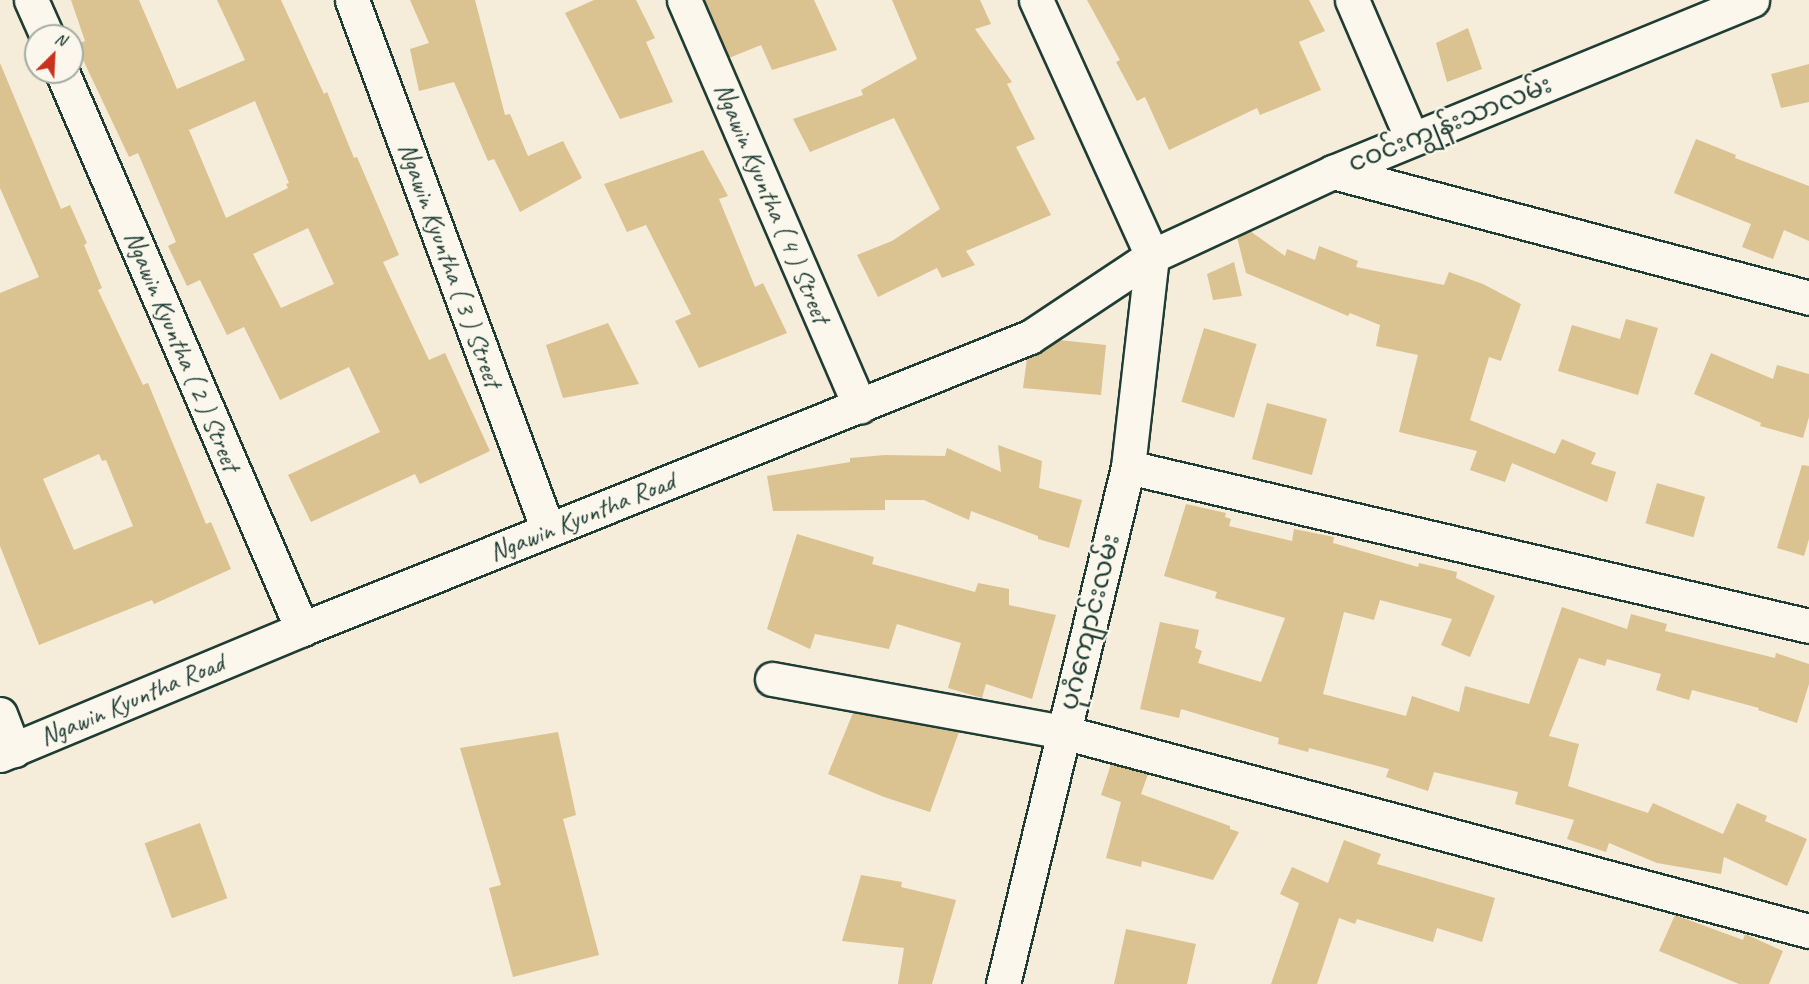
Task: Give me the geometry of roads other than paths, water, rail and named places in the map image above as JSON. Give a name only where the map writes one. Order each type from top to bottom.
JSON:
[{"type":"street","points":[[31,0],[41,24]]},
{"type":"street","name":"Ngawin Kyuntha ( 3 ) Street","points":[[352,0],[548,530]]},
{"type":"street","name":"Ngawin Kyuntha ( 4 ) Street","points":[[684,0],[860,406]]},
{"type":"street","points":[[1036,0],[1152,256]]},
{"type":"street","points":[[1352,0],[1412,139]]},
{"type":"street","name":"ငဝင်းကျွန်းသာလမ်း","points":[[1152,256],[1334,172],[1412,139],[1682,13],[1752,0]]},
{"type":"street","name":"Ngawin Kyuntha ( 2 ) Street","points":[[67,84],[302,629]]},
{"type":"street","points":[[1334,172],[1809,298]]},
{"type":"street","name":"Ngawin Kyuntha Road","points":[[7,752],[302,629],[1030,337],[1152,256]]},
{"type":"street","name":"ပုဂံကျောင်းလမ်း","points":[[1003,984],[1128,467],[1152,256]]},
{"type":"street","points":[[1128,467],[1809,626]]},
{"type":"street","points":[[772,679],[1063,732],[1809,931]]},
{"type":"street","points":[[0,714],[7,752]]}]
